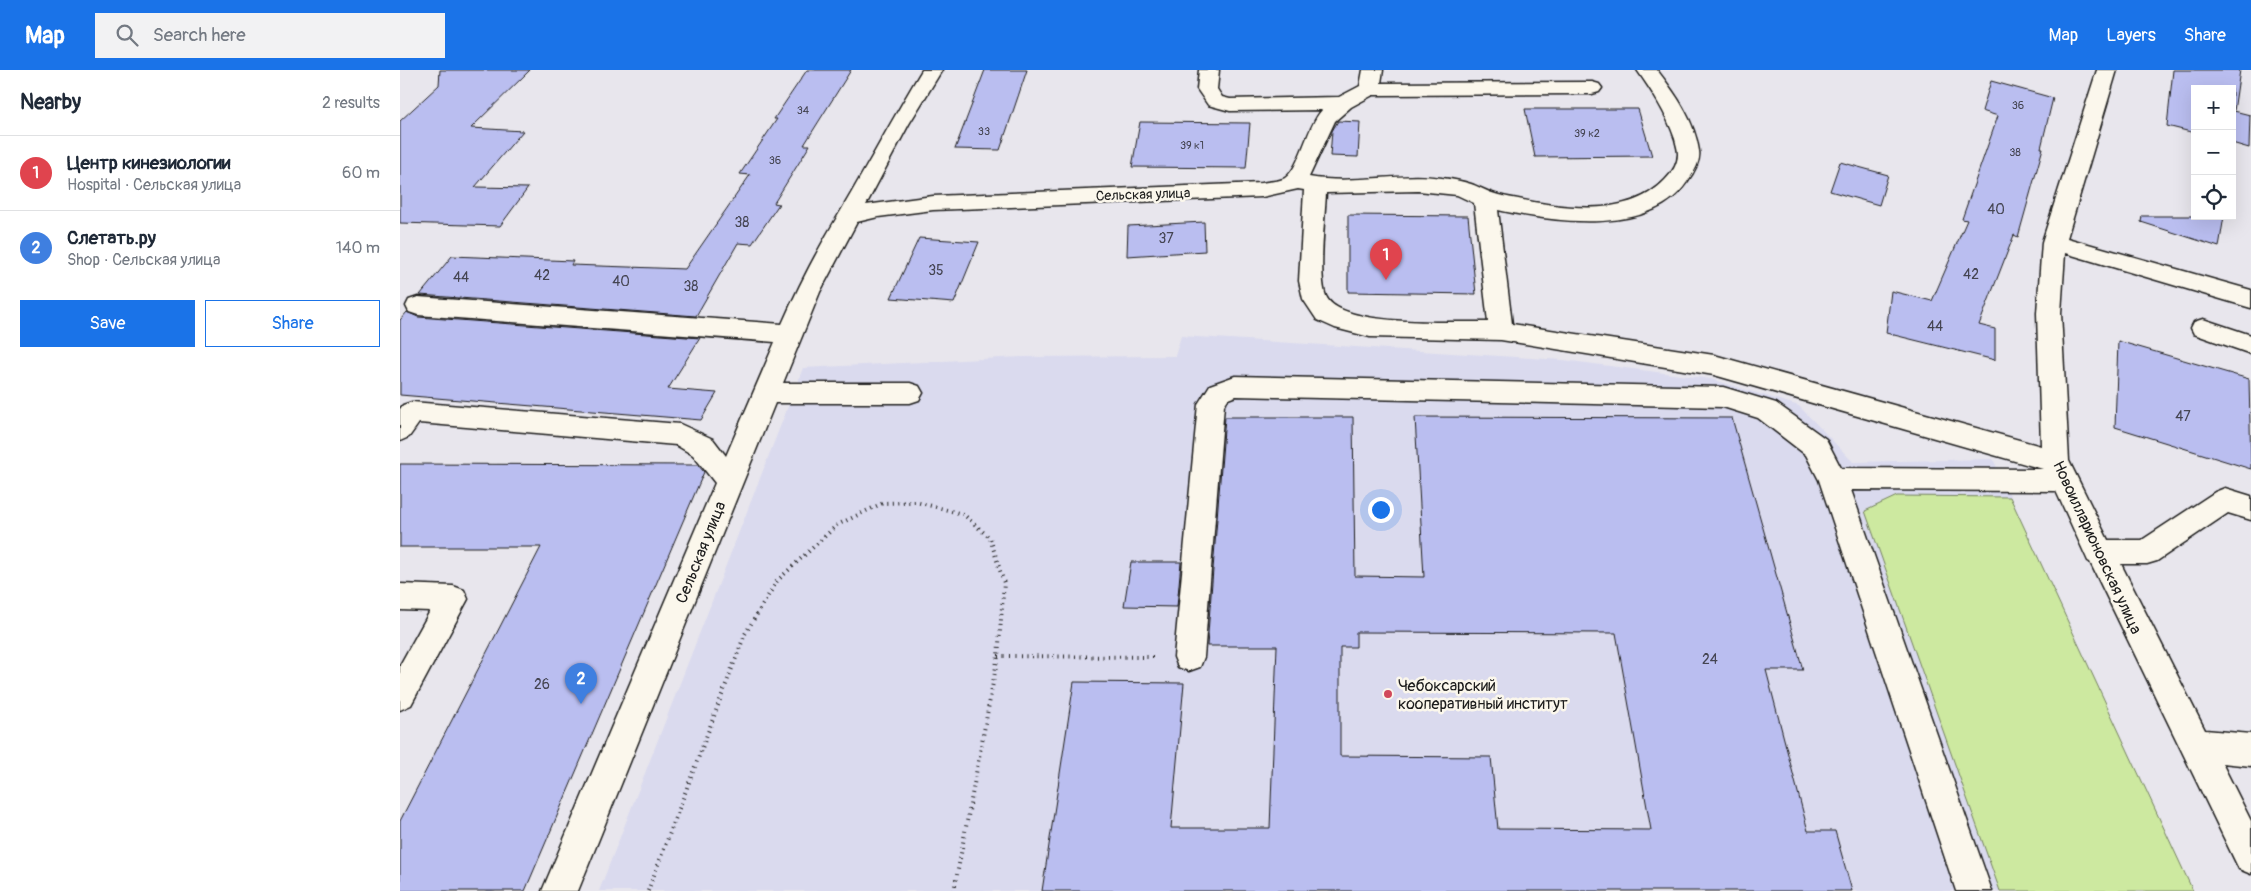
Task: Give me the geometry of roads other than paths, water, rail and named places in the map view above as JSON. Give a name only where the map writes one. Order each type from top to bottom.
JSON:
[{"type":"street","name":"Сельская улица","points":[[560,891],[808,292],[848,217],[932,70]]},
{"type":"street","points":[[1209,70],[1207,89],[1215,101],[1230,104],[1342,103]]},
{"type":"street","name":"Сельская улица","points":[[848,217],[878,210],[933,203],[1262,190],[1305,184],[1414,184],[1461,188],[1485,199],[1559,212],[1600,214],[1625,211],[1650,204],[1670,190],[1684,172],[1689,152],[1681,122],[1667,95],[1647,70]]},
{"type":"street","name":"Новоилларионовская улица","points":[[2107,70],[2054,242],[2049,313],[2059,470],[2098,552],[2251,857]]},
{"type":"street","points":[[1592,88],[1372,80],[1342,103],[1324,121],[1308,157],[1305,184],[1310,281],[1315,299],[1326,314],[1344,322],[1370,328],[1501,332],[1714,365],[2059,470]]},
{"type":"street","points":[[1485,199],[1501,332]]},
{"type":"street","points":[[2054,242],[2251,300]]},
{"type":"street","points":[[418,306],[790,334]]},
{"type":"street","points":[[2203,328],[2251,345]]},
{"type":"street","points":[[1189,658],[1211,404],[1220,392],[1235,386],[1723,397],[1767,410],[1816,447],[1833,479],[1974,891]]},
{"type":"street","points":[[766,393],[910,393]]},
{"type":"street","points":[[404,416],[680,435],[703,447],[730,481]]},
{"type":"street","points":[[1833,479],[2059,470]]},
{"type":"street","points":[[2098,552],[2147,552],[2226,500],[2251,508]]},
{"type":"street","points":[[400,597],[453,599],[400,695]]},
{"type":"street","points":[[2195,745],[2251,750]]},
{"type":"place","name":"Центр кинезиологии","points":[[1386,280]]},
{"type":"place","name":"Чебоксарский кооперативный институт","points":[[1388,694]]},
{"type":"place","name":"Слетать.ру","points":[[581,704]]}]
